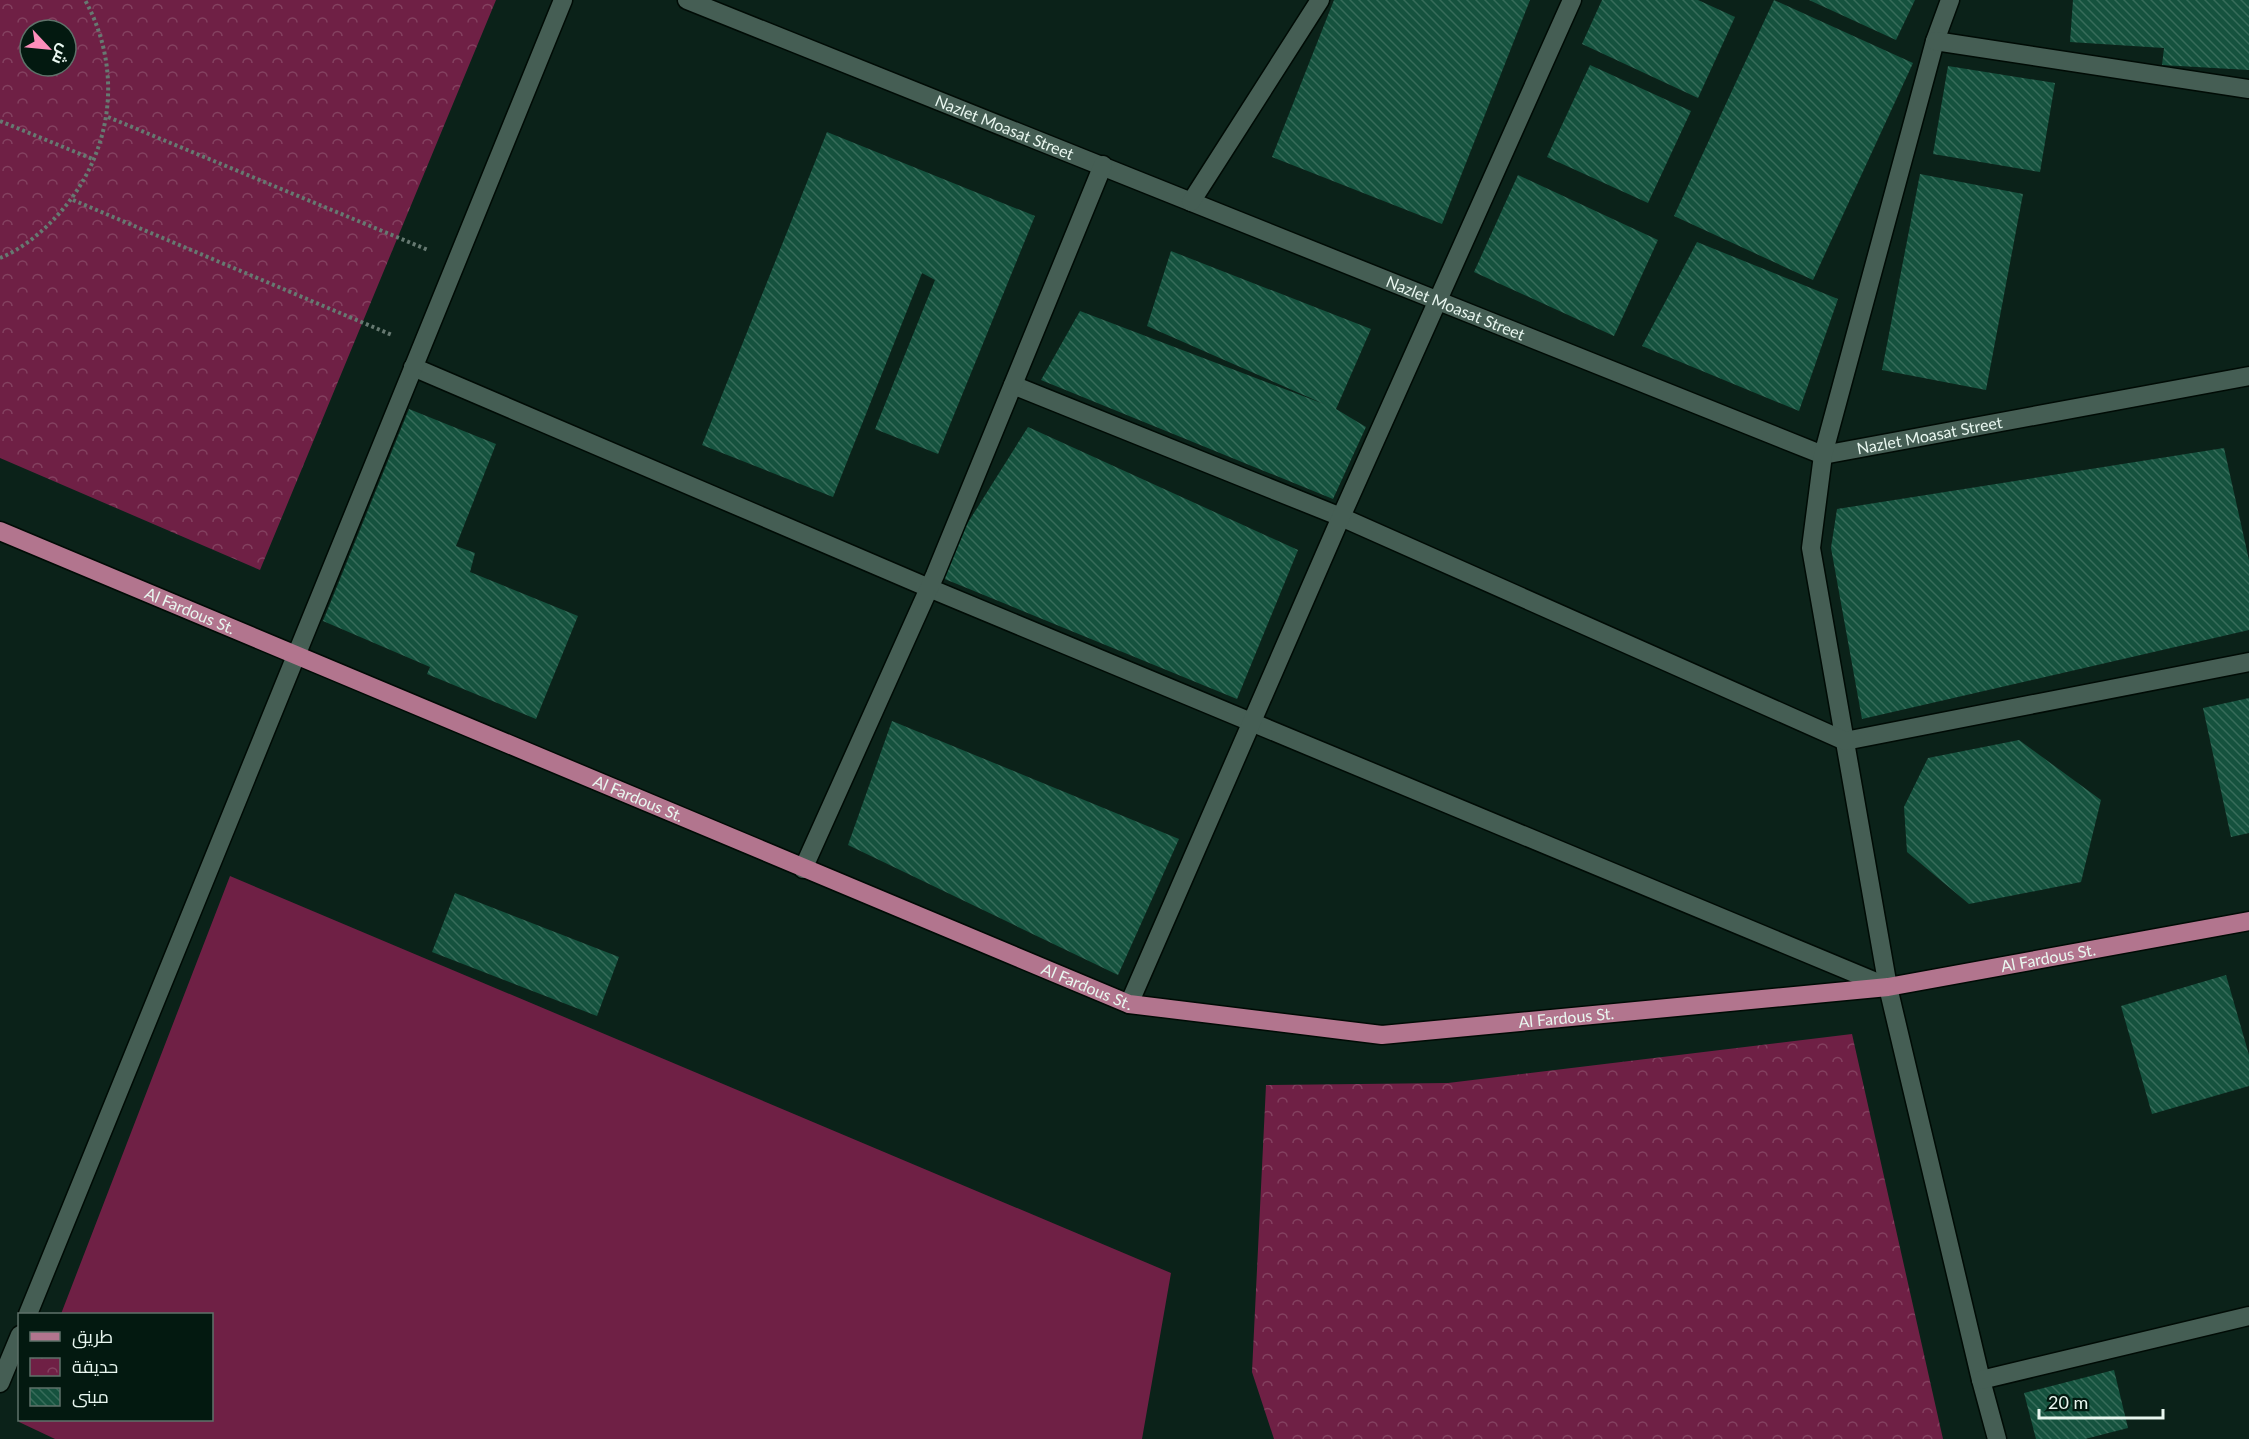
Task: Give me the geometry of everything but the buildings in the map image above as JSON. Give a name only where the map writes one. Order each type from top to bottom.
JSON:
[{"type":"main road","name":"Al Fardous St.","points":[[0,531],[1130,1004],[1382,1035],[1888,987],[2249,921]]},
{"type":"street","points":[[28,1313],[563,0]]},
{"type":"street","name":"Nazlet Moasat Street","points":[[687,0],[1822,455],[2249,377]]},
{"type":"street","points":[[1191,202],[1320,0]]},
{"type":"street","points":[[1130,1004],[1341,517],[1572,0]]},
{"type":"street","points":[[1950,0],[1935,41],[1822,455],[1811,549],[1888,987],[1997,1439]]},
{"type":"street","points":[[1935,41],[2249,89]]},
{"type":"street","points":[[803,869],[929,588],[1103,165]]},
{"type":"street","points":[[413,367],[929,588],[1888,987]]},
{"type":"street","points":[[1013,385],[1341,517],[1845,741],[2249,662]]},
{"type":"street","points":[[1981,1380],[2249,1316]]},
{"type":"street","points":[[0,1383],[18,1340]]},
{"type":"path","points":[[0,258],[41,233],[73,200],[95,160],[108,117],[108,68],[97,22],[86,0]]},
{"type":"path","points":[[108,117],[456,262]]},
{"type":"path","points":[[0,121],[95,160]]},
{"type":"path","points":[[73,200],[420,347]]},
{"type":"green space","points":[[0,0],[496,0],[260,570],[0,458]]},
{"type":"green space","points":[[230,876],[1171,1273],[1142,1439],[55,1439],[19,1422],[213,1421],[213,1313],[61,1313]]},
{"type":"green space","points":[[1852,1034],[1943,1439],[1274,1439],[1252,1372],[1266,1085],[1448,1083]]}]
